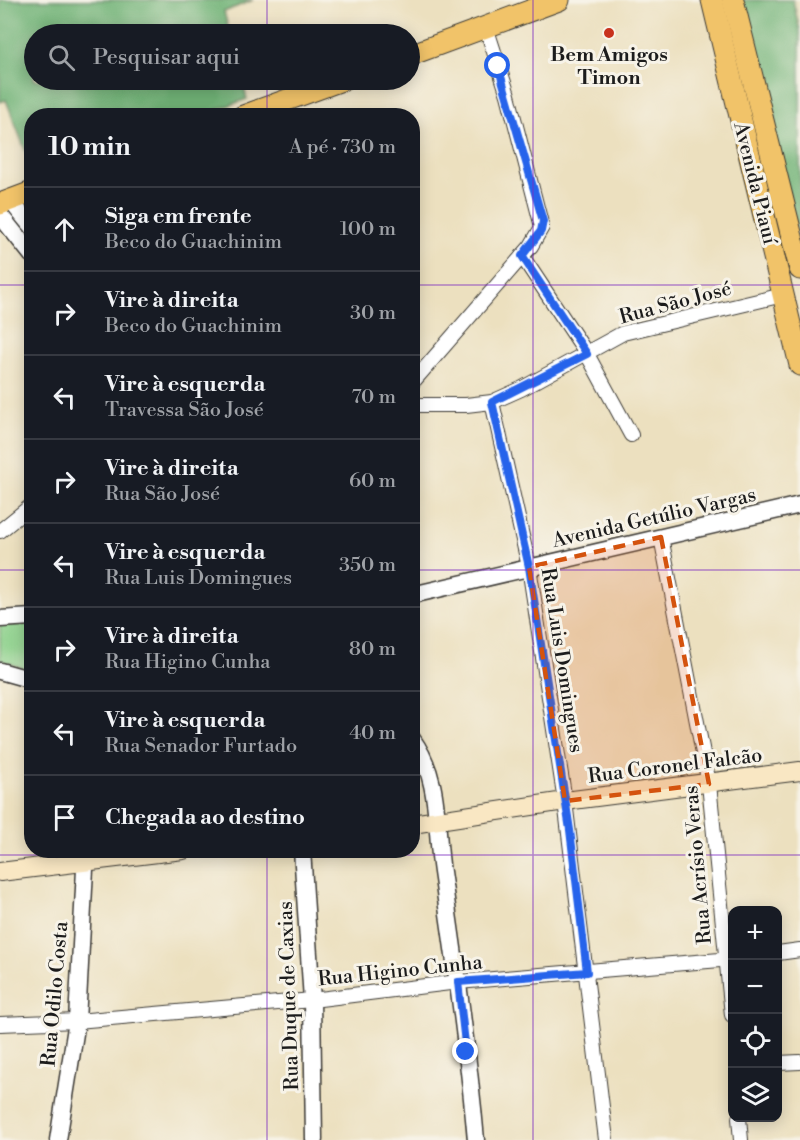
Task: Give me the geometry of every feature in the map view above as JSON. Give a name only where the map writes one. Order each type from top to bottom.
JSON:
[{"type":"main road","points":[[420,51],[559,0]]},
{"type":"main road","name":"Avenida Piauí","points":[[712,0],[800,365]]},
{"type":"main road","name":"Avenida Piauí","points":[[734,0],[800,269]]},
{"type":"main road","points":[[265,108],[314,90]]},
{"type":"main road","points":[[3,206],[24,196]]},
{"type":"main road","name":"Rua Coronel Falcão","points":[[420,823],[565,801],[800,771]]},
{"type":"main road","points":[[0,872],[80,858]]},
{"type":"street","points":[[420,374],[522,256],[541,231],[543,221],[486,27]]},
{"type":"street","points":[[3,206],[24,221]]},
{"type":"street","points":[[3,206],[24,241]]},
{"type":"street","points":[[522,256],[587,354],[631,435]]},
{"type":"street","name":"Rua São José","points":[[420,405],[466,405],[492,402],[634,329],[783,295]]},
{"type":"street","name":"Rua Luis Domingues","points":[[492,402],[529,567],[565,801],[606,1140]]},
{"type":"street","name":"Avenida Getúlio Vargas","points":[[420,593],[800,505]]},
{"type":"street","points":[[0,531],[24,512]]},
{"type":"street","name":"Rua Acrísio Veras","points":[[661,537],[709,784],[728,950]]},
{"type":"street","points":[[0,619],[24,618]]},
{"type":"street","points":[[4,671],[24,677]]},
{"type":"street","points":[[420,751],[430,771],[476,1140]]},
{"type":"street","name":"Rua Odilo Costa","points":[[58,1140],[77,1021],[86,858]]},
{"type":"street","name":"Rua Duque de Caxias","points":[[303,858],[312,1000],[314,1140]]},
{"type":"street","points":[[782,952],[800,950]]},
{"type":"street","name":"Rua Higino Cunha","points":[[0,1024],[77,1021],[312,1000],[458,982],[728,959]]},
{"type":"street","name":"Rua Acrísio Veras","points":[[729,960],[732,1014]]},
{"type":"street","points":[[782,1063],[800,1062]]},
{"type":"street","points":[[739,1122],[741,1140]]},
{"type":"highlighted area","points":[[661,537],[709,784],[565,801],[529,567]]},
{"type":"green space","points":[[0,0],[253,0],[224,12],[227,24],[24,24],[24,90],[245,90],[247,99],[222,108],[24,108],[24,147],[6,100],[0,102]]},
{"type":"green space","points":[[738,0],[793,0],[800,31],[800,243]]},
{"type":"green space","points":[[24,624],[24,669],[0,660],[0,625]]},
{"type":"place","name":"Bem Amigos Timon","points":[[609,33]]},
{"type":"route","points":[[466,1052],[458,982],[587,972],[577,904],[570,830],[529,567],[492,402],[587,354],[522,256],[541,231],[543,221],[528,176],[508,95],[498,66]]}]
